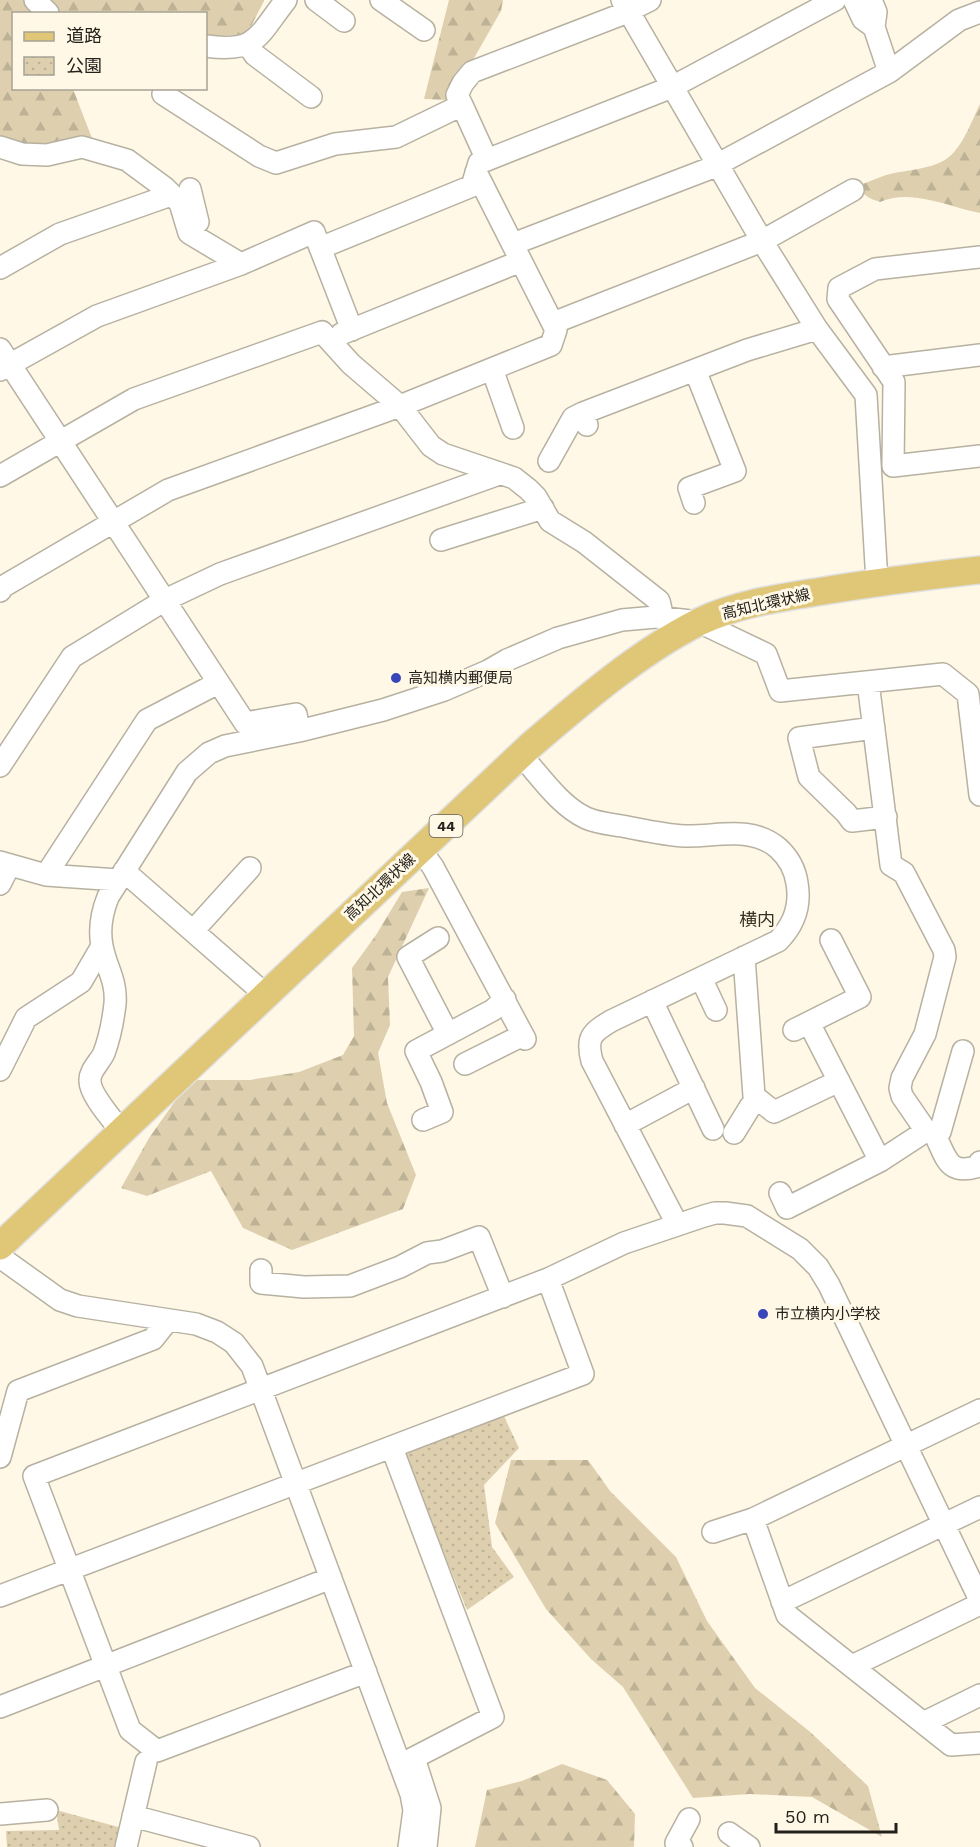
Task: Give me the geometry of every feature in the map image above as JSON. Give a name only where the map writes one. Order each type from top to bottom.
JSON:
[{"type":"main road","name":"高知北環状線","points":[[0,1246],[521,755],[582,701],[662,644],[699,622],[746,605],[877,582],[980,570]]},
{"type":"street","points":[[34,0],[47,12]]},
{"type":"street","points":[[207,46],[248,45],[286,0]]},
{"type":"street","points":[[316,0],[344,21]]},
{"type":"street","points":[[381,0],[424,30]]},
{"type":"street","points":[[0,591],[4,586],[168,490],[400,406],[551,345],[556,330],[517,253],[481,166],[458,95],[463,83],[472,72],[625,5],[650,0]]},
{"type":"street","points":[[320,248],[472,186],[481,166],[672,87],[835,0]]},
{"type":"street","points":[[854,0],[863,19],[874,27]]},
{"type":"street","points":[[871,0],[876,12],[874,27],[890,72]]},
{"type":"street","points":[[625,5],[762,242],[817,329],[866,395],[877,582]]},
{"type":"street","points":[[329,339],[717,164],[890,72],[959,20],[980,12]]},
{"type":"street","points":[[248,45],[255,55],[311,97]]},
{"type":"street","points":[[164,90],[163,94],[259,156],[276,163],[335,144],[396,137],[462,105]]},
{"type":"street","points":[[0,147],[22,154],[47,155],[82,147],[127,160],[181,192]]},
{"type":"street","points":[[0,167],[22,154]]},
{"type":"street","points":[[553,323],[762,242],[853,190]]},
{"type":"street","points":[[181,192],[180,203],[189,233],[241,264]]},
{"type":"street","points":[[0,268],[60,234],[181,192]]},
{"type":"street","points":[[299,731],[296,714],[245,723],[61,441],[3,361],[97,316],[241,264],[314,232],[352,330]]},
{"type":"street","points":[[980,257],[876,269],[839,288],[838,299],[894,382],[893,466],[980,456]]},
{"type":"street","points":[[549,461],[573,418],[585,419],[695,370],[747,350],[817,329]]},
{"type":"street","points":[[0,476],[134,399],[322,332],[351,363],[400,406],[431,446],[514,478],[528,489],[550,520],[584,542],[659,601],[663,618]]},
{"type":"street","points":[[883,367],[980,356]]},
{"type":"street","points":[[492,369],[513,428]]},
{"type":"street","points":[[694,503],[688,488],[735,471],[695,370]]},
{"type":"street","points":[[0,766],[72,657],[165,600],[220,574],[499,474]]},
{"type":"street","points":[[441,540],[543,508]]},
{"type":"street","points":[[121,1131],[93,1093],[90,1081],[93,1071],[103,1056],[110,1035],[115,1002],[113,977],[102,946],[101,922],[104,909],[121,875],[187,772],[209,753],[225,746],[299,731],[383,710],[444,690],[558,638],[622,620],[656,616],[699,622],[766,654],[780,691],[944,674],[970,686],[968,694],[980,795]]},
{"type":"street","points":[[868,682],[891,865],[904,873],[944,950],[945,957],[925,1034],[902,1078],[900,1088],[902,1096],[930,1133],[949,1164],[956,1169],[966,1170],[979,1166],[980,1162]]},
{"type":"street","points":[[46,875],[147,720],[218,683]]},
{"type":"street","points":[[874,728],[799,738],[809,777],[852,821],[885,817]]},
{"type":"street","points":[[521,755],[568,807],[586,818],[670,835],[751,834],[772,844],[784,854],[792,865],[796,877],[798,888],[796,914],[790,928],[778,941],[600,1027],[592,1035],[588,1046],[592,1061],[677,1224]]},
{"type":"street","points":[[420,849],[433,867],[524,1037],[465,1064]]},
{"type":"street","points":[[193,931],[250,868]]},
{"type":"street","points":[[3,871],[46,875],[121,875],[193,931],[266,995]]},
{"type":"street","points":[[438,938],[408,957],[448,1034]]},
{"type":"street","points":[[831,940],[860,997],[802,1026],[839,1081],[879,1161]]},
{"type":"street","points":[[0,1070],[26,1018],[81,982],[102,946]]},
{"type":"street","points":[[744,957],[754,1096],[774,1112],[839,1081]]},
{"type":"street","points":[[701,978],[716,1010]]},
{"type":"street","points":[[423,1120],[442,1112],[416,1051],[493,1010],[505,999]]},
{"type":"street","points":[[652,1001],[694,1088],[723,1131],[757,1099]]},
{"type":"street","points":[[780,1193],[787,1208],[930,1133],[940,1132],[963,1051]]},
{"type":"street","points":[[625,1125],[694,1088]]},
{"type":"street","points":[[366,1672],[157,1751],[130,1730],[34,1476],[548,1280],[624,1243],[715,1213],[747,1216],[805,1253],[818,1267],[829,1285],[980,1602],[852,1666]]},
{"type":"street","points":[[261,1270],[261,1283],[304,1287],[350,1286],[400,1267],[427,1253],[442,1251],[479,1237],[503,1297]]},
{"type":"street","points":[[0,1257],[60,1299],[78,1306],[196,1324],[217,1332],[234,1343],[252,1366],[366,1672],[430,1808],[426,1847]]},
{"type":"street","points":[[0,1596],[583,1374],[548,1280]]},
{"type":"street","points":[[0,1457],[18,1391],[153,1339],[168,1320]]},
{"type":"street","points":[[713,1532],[753,1519],[980,1410]]},
{"type":"street","points":[[392,1448],[493,1717],[407,1762]]},
{"type":"street","points":[[782,1602],[980,1507]]},
{"type":"street","points":[[753,1519],[787,1615],[951,1745],[980,1743]]},
{"type":"street","points":[[0,1707],[331,1578]]},
{"type":"street","points":[[922,1723],[980,1695]]},
{"type":"street","points":[[126,1847],[146,1762]]},
{"type":"street","points":[[407,1762],[414,1810],[409,1847]]},
{"type":"street","points":[[0,1814],[47,1810]]},
{"type":"street","points":[[133,1816],[249,1847]]},
{"type":"street","points":[[682,1847],[676,1843],[688,1819]]},
{"type":"street","points":[[729,1833],[749,1847]]},
{"type":"green space","points":[[0,0],[264,0],[247,34],[207,37],[207,12],[12,12],[12,90],[73,90],[100,159],[8,157],[0,144]]},
{"type":"green space","points":[[449,0],[503,0],[501,11],[450,100],[424,99]]},
{"type":"green space","points":[[980,104],[980,213],[917,198],[892,198],[880,202],[862,192],[859,185],[890,174],[925,167],[945,160],[962,142]]},
{"type":"green space","points":[[429,888],[388,977],[390,1025],[378,1053],[387,1103],[416,1175],[403,1209],[292,1250],[243,1228],[211,1171],[147,1196],[121,1188],[149,1138],[190,1080],[250,1080],[299,1072],[343,1055],[354,1036],[352,968],[376,935],[402,892]]},
{"type":"green space","points":[[503,1414],[519,1448],[484,1485],[492,1547],[514,1577],[467,1610],[403,1452]]},
{"type":"green space","points":[[511,1460],[588,1460],[610,1491],[676,1557],[707,1621],[755,1688],[809,1731],[868,1786],[882,1837],[812,1797],[750,1794],[693,1798],[623,1687],[591,1659],[546,1609],[495,1523]]},
{"type":"green space","points":[[562,1764],[607,1780],[635,1814],[634,1847],[475,1847],[487,1790],[522,1781]]},
{"type":"green space","points":[[56,1810],[122,1828],[118,1847],[7,1847],[6,1831],[59,1830]]},
{"type":"place","name":"高知横内郵便局","points":[[396,678]]},
{"type":"place","name":"市立横内小学校","points":[[763,1314]]},
{"type":"district","name":"横内","points":[[757,920]]}]
